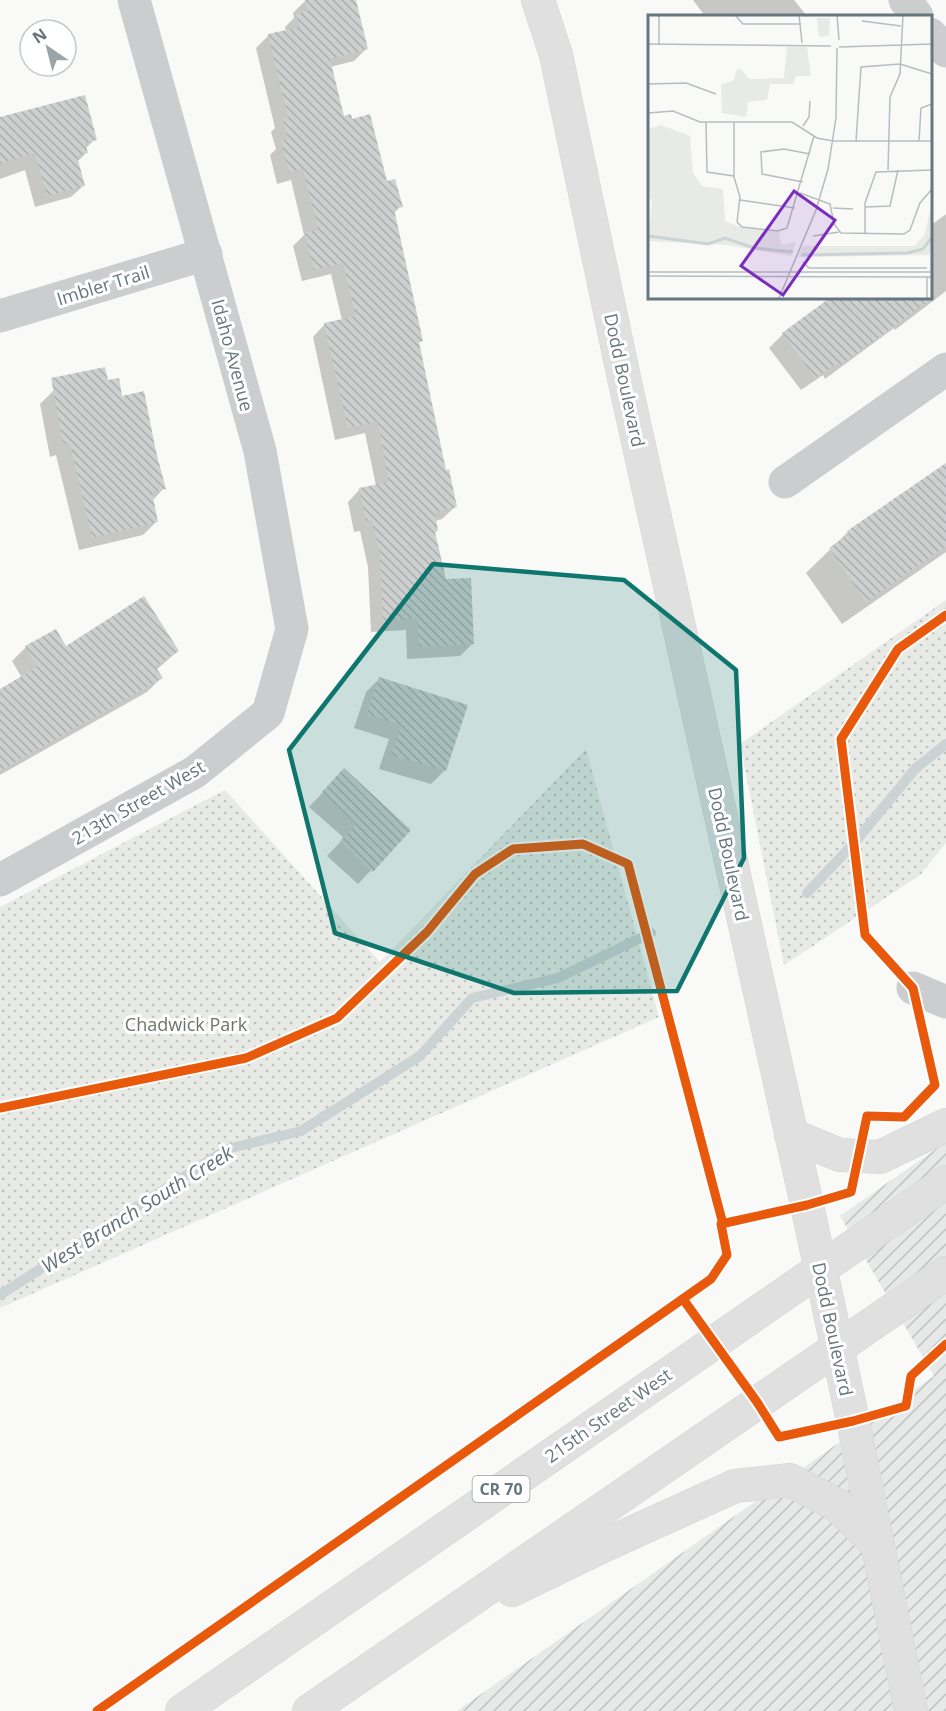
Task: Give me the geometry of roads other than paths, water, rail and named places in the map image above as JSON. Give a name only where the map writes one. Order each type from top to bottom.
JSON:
[{"type":"main road","name":"Dodd Boulevard","points":[[538,0],[556,55],[624,378],[838,1347],[911,1711]]},
{"type":"main road","points":[[791,1134],[840,1155],[880,1157],[946,1125]]},
{"type":"main road","name":"215th Street West","points":[[182,1711],[946,1182]]},
{"type":"main road","points":[[309,1711],[946,1273]]},
{"type":"main road","points":[[410,1640],[607,1544],[735,1486],[790,1480],[837,1505],[878,1545]]},
{"type":"street","name":"Idaho Avenue","points":[[134,0],[260,451],[292,629],[267,713]]},
{"type":"street","points":[[904,0],[916,15]]},
{"type":"street","points":[[931,35],[946,51]]},
{"type":"street","name":"Imbler Trail","points":[[0,316],[206,254]]},
{"type":"street","points":[[785,482],[946,369]]},
{"type":"street","name":"213th Street West","points":[[0,880],[195,772],[267,713]]},
{"type":"street","points":[[913,988],[946,1002]]},
{"type":"waterway","name":"West Branch South Creek","points":[[807,893],[855,842],[915,769],[946,744]]},
{"type":"waterway","name":"West Branch South Creek","points":[[0,1295],[227,1149],[301,1131],[420,1056],[472,998],[558,978],[651,933]]},
{"type":"park label","name":"Chadwick Park","points":[[186,1024]]}]
